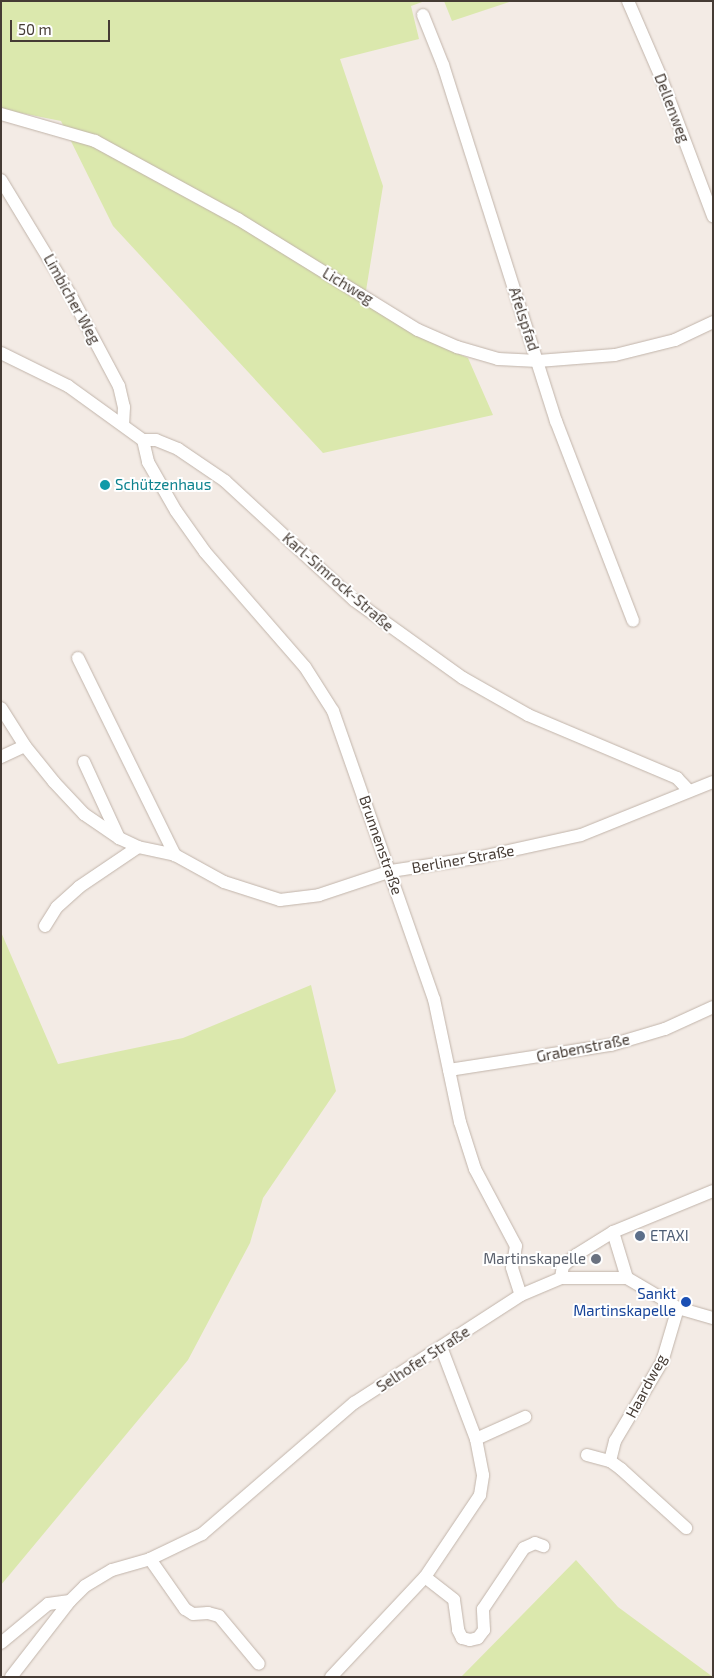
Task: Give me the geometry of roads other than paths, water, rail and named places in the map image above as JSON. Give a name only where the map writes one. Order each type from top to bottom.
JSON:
[{"type":"street","name":"Dellenweg","points":[[628,1],[660,74],[713,216]]},
{"type":"street","name":"Afelspfad","points":[[423,15],[443,65],[556,421],[633,621]]},
{"type":"street","name":"Lichweg","points":[[1,114],[95,141],[238,220],[418,330],[457,347],[498,359],[538,361],[615,355],[675,340],[713,322]]},
{"type":"street","name":"Limbicher Weg","points":[[1,180],[70,294],[119,386],[124,407],[123,424]]},
{"type":"street","name":"Karl-Simrock-Straße","points":[[1,353],[68,386],[143,440],[156,440],[178,449],[225,481],[354,600],[463,678],[528,715],[677,778],[691,789]]},
{"type":"street","name":"Brunnenstraße","points":[[143,440],[151,467],[182,519],[250,607],[305,667],[333,710],[391,871],[434,999],[460,1122],[475,1170],[516,1246],[512,1268],[521,1296]]},
{"type":"street","points":[[78,658],[175,854]]},
{"type":"street","name":"Berliner Straße","points":[[1,708],[25,746],[84,814],[119,838],[138,847],[175,854],[224,882],[280,900],[319,895],[391,871],[481,857],[581,835],[691,789],[713,782]]},
{"type":"street","points":[[1,757],[25,746]]},
{"type":"street","points":[[84,762],[119,838]]},
{"type":"street","points":[[45,926],[57,907],[79,887],[138,847]]},
{"type":"street","name":"Grabenstraße","points":[[449,1070],[611,1045],[665,1029],[713,1007]]},
{"type":"street","points":[[713,1190],[613,1232],[576,1255],[563,1266],[561,1278],[627,1278],[678,1308],[713,1318]]},
{"type":"street","points":[[613,1232],[627,1278]]},
{"type":"street","name":"Selhofer Straße","points":[[11,1677],[70,1601],[85,1586],[112,1570],[150,1559],[202,1534],[354,1403],[521,1296],[561,1278]]},
{"type":"street","name":"Haardweg","points":[[610,1461],[615,1441],[662,1362],[678,1308]]},
{"type":"street","points":[[331,1677],[425,1577],[480,1496],[483,1475],[476,1440],[442,1347]]},
{"type":"street","points":[[476,1440],[525,1417]]},
{"type":"street","points":[[587,1455],[610,1461],[686,1528]]},
{"type":"street","points":[[425,1577],[454,1600],[458,1630],[462,1638],[470,1640],[478,1638],[484,1630],[483,1609],[524,1548],[534,1543],[543,1546]]},
{"type":"street","points":[[150,1559],[185,1609],[193,1614],[208,1612],[219,1616],[259,1664]]},
{"type":"street","points":[[1,1643],[48,1604],[70,1601]]},
{"type":"place","name":"Schützenhaus","points":[[105,485]]},
{"type":"place","name":"ETAXI","points":[[640,1236]]},
{"type":"place","name":"Martinskapelle","points":[[596,1259]]},
{"type":"place","name":"Sankt Martinskapelle","points":[[686,1302]]}]
